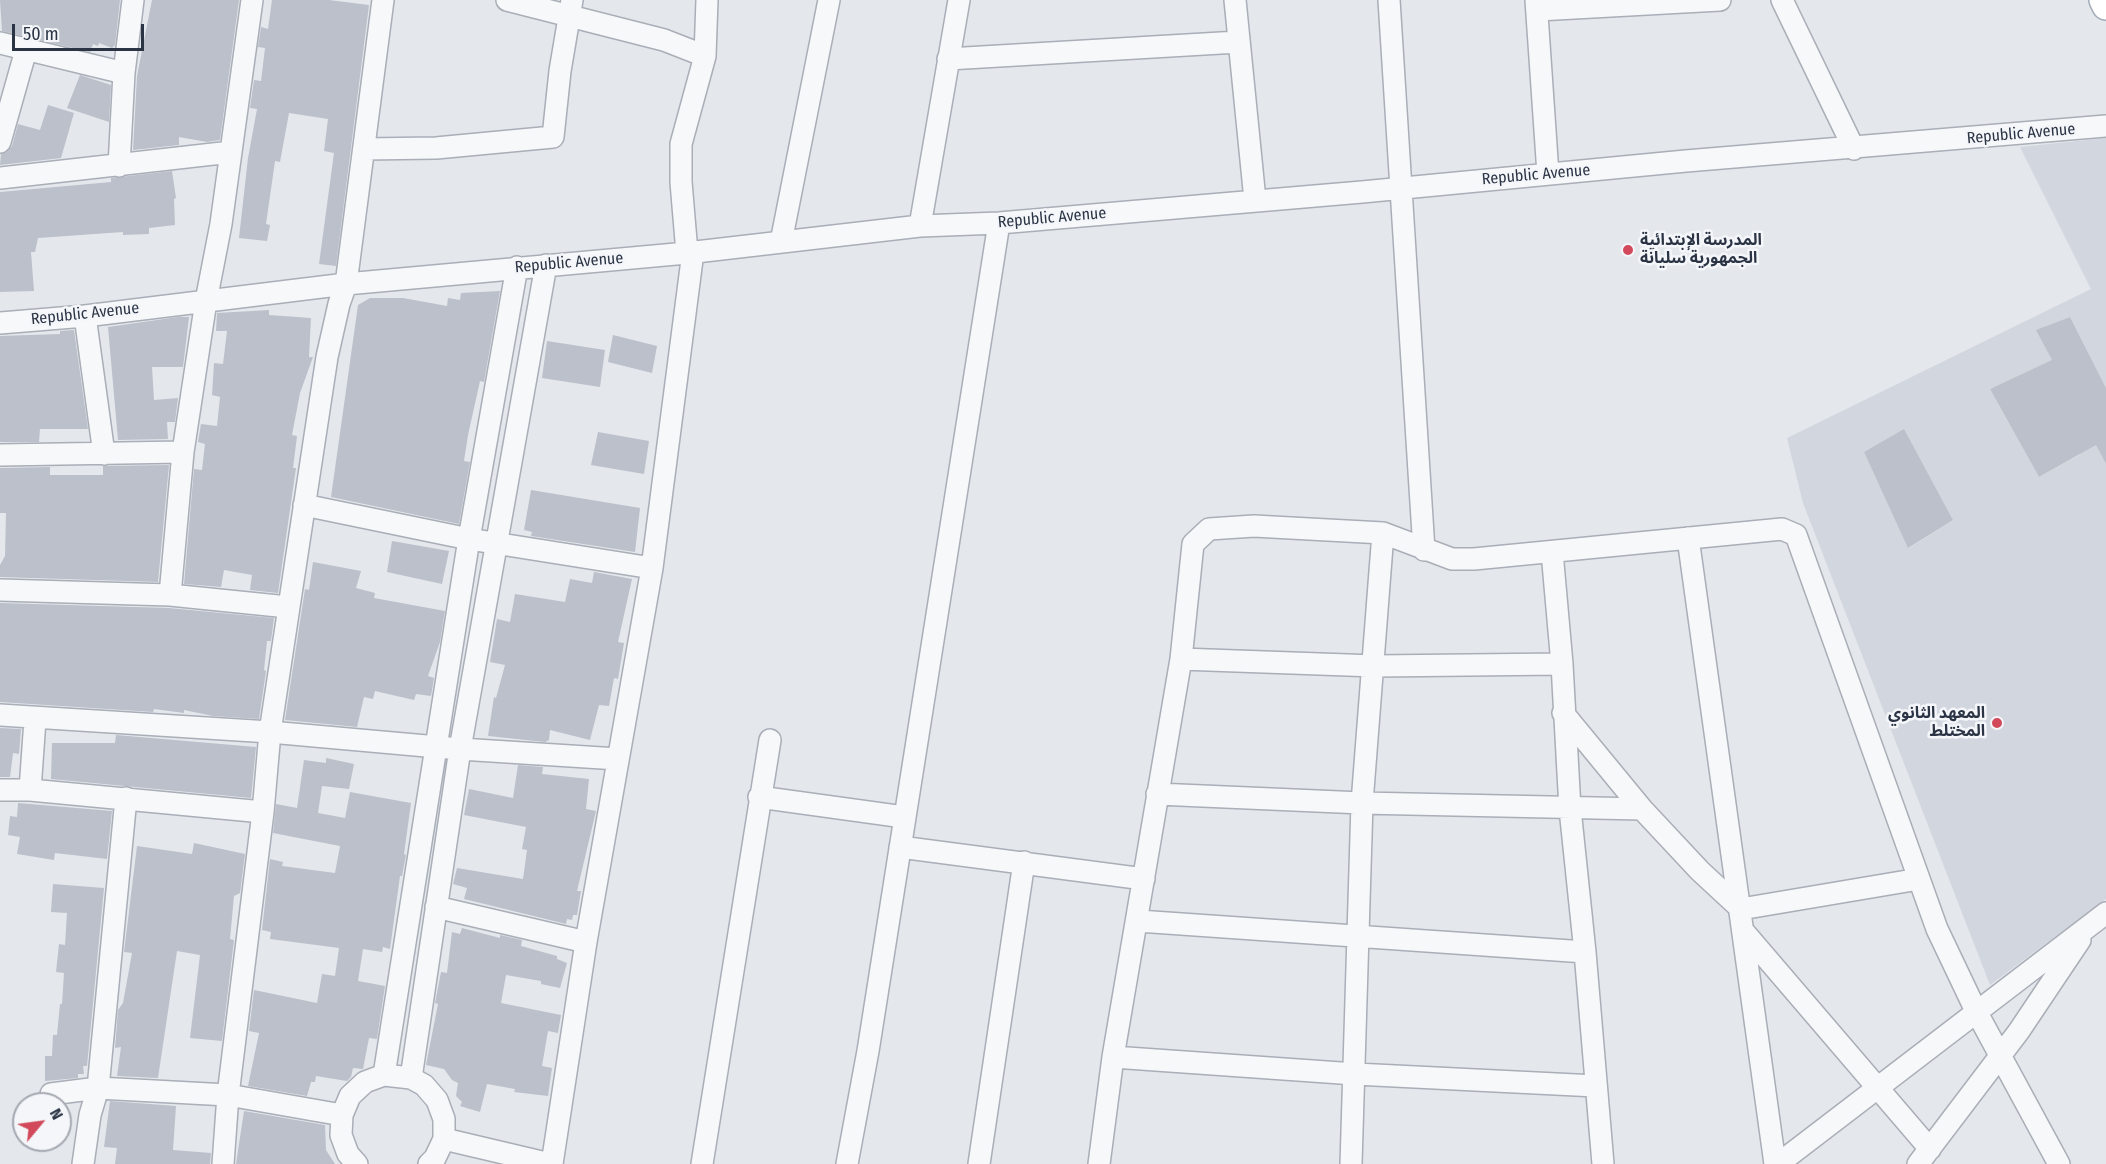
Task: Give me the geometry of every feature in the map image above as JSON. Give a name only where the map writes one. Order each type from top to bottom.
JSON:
[{"type":"main road","points":[[2103,0],[2106,6]]},
{"type":"street","points":[[119,166],[124,73],[133,0]]},
{"type":"street","points":[[170,595],[183,452],[206,301],[221,224],[252,0]]},
{"type":"street","points":[[223,1164],[228,1095],[263,812],[270,732],[332,328],[346,284],[383,0]]},
{"type":"street","points":[[507,0],[571,8],[705,56]]},
{"type":"street","points":[[444,1139],[551,1164],[586,942],[651,568],[690,252],[681,182],[681,144],[705,56],[707,0]]},
{"type":"street","points":[[781,242],[829,0]]},
{"type":"street","points":[[920,226],[959,0]]},
{"type":"street","points":[[1235,0],[1255,200]]},
{"type":"street","points":[[1389,0],[1424,550]]},
{"type":"street","points":[[1548,174],[1537,5],[1720,0]]},
{"type":"street","points":[[1782,0],[1854,149]]},
{"type":"street","points":[[364,149],[436,148],[553,137],[560,71],[571,8]]},
{"type":"street","points":[[948,59],[1238,42]]},
{"type":"street","points":[[0,43],[124,73]]},
{"type":"street","points":[[0,142],[26,50]]},
{"type":"street","name":"Republic Avenue","points":[[0,323],[346,284],[690,252],[920,226],[999,222],[2106,126]]},
{"type":"street","points":[[0,178],[231,152]]},
{"type":"street","points":[[847,1164],[868,1051],[999,222]]},
{"type":"street","points":[[411,1078],[460,749],[546,265]]},
{"type":"street","points":[[384,1075],[469,539],[518,267]]},
{"type":"street","points":[[85,315],[104,454]]},
{"type":"street","points":[[0,456],[183,452]]},
{"type":"street","points":[[304,506],[469,539],[651,568]]},
{"type":"street","points":[[1099,1164],[1113,1057],[1181,659],[1193,544],[1209,529],[1287,527],[1383,533],[1452,559],[1552,552],[1782,529],[1792,531],[1800,539],[1919,879],[1952,964],[2059,1164]]},
{"type":"street","points":[[1351,1164],[1360,935],[1362,803],[1375,666],[1383,533]]},
{"type":"street","points":[[1688,538],[1776,1164],[1976,1011],[2100,921]]},
{"type":"street","points":[[1552,552],[1562,664],[1570,808],[1603,1164]]},
{"type":"street","points":[[0,590],[170,595],[288,607]]},
{"type":"street","points":[[1181,659],[1375,666],[1562,664]]},
{"type":"street","points":[[1563,713],[1642,808],[1700,871],[1741,909]]},
{"type":"street","points":[[0,716],[35,720],[270,732],[460,749],[618,759]]},
{"type":"street","points":[[30,790],[35,720]]},
{"type":"street","points":[[702,1164],[759,797],[770,740]]},
{"type":"street","points":[[0,790],[30,790],[126,798],[263,812]]},
{"type":"street","points":[[1157,794],[1362,803],[1642,808]]},
{"type":"street","points":[[759,797],[904,817]]},
{"type":"street","points":[[83,1164],[90,1115],[98,1088],[126,798]]},
{"type":"street","points":[[900,847],[1144,879]]},
{"type":"street","points":[[979,1164],[1024,862]]},
{"type":"street","points":[[1741,909],[1919,879]]},
{"type":"street","points":[[436,907],[586,942]]},
{"type":"street","points":[[1138,921],[1585,952]]},
{"type":"street","points":[[1745,933],[1878,1086],[1924,1156],[2100,921]]},
{"type":"street","points":[[1113,1057],[1355,1074],[1596,1086]]},
{"type":"street","points":[[357,1164],[348,1154],[341,1135],[342,1115],[350,1096],[365,1082],[384,1075],[411,1078],[424,1085],[437,1100],[444,1119],[444,1139],[435,1158],[429,1164]]},
{"type":"street","points":[[67,1092],[98,1088],[228,1095],[342,1115]]},
{"type":"shaded area","name":"المعهد الثانوي المختلط","points":[[2106,138],[2106,388],[2070,317],[2037,330],[2106,464],[2106,899],[1990,985],[1803,503],[1787,438],[2091,289],[2020,147]],"holes":[[[2034,369],[2081,454],[2039,477],[1990,389]],[[1904,430],[1953,520],[1909,548],[1864,452]]]},
{"type":"building","points":[[0,0],[120,0],[115,45],[112,48],[99,43],[98,46],[93,44],[90,52],[2,31]]},
{"type":"building","points":[[152,0],[239,0],[220,140],[207,142],[179,137],[179,145],[133,150],[137,76]]},
{"type":"building","points":[[272,0],[329,0],[369,5],[336,266],[319,264],[334,153],[324,151],[328,119],[289,113],[280,162],[275,161],[266,224],[270,225],[267,241],[239,238],[248,158],[257,109],[250,108],[254,80],[261,81],[265,48],[258,47],[261,27],[268,29]]},
{"type":"building","points":[[80,75],[111,85],[109,122],[67,108]]},
{"type":"building","points":[[48,105],[74,113],[61,158],[0,165],[1,154],[12,146],[18,124],[40,130]]},
{"type":"building","points":[[172,171],[176,198],[174,199],[175,225],[149,228],[149,234],[123,235],[123,232],[38,238],[35,252],[31,252],[34,291],[0,292],[0,192],[111,182],[111,178]]},
{"type":"building","points":[[500,291],[484,382],[480,381],[468,435],[464,461],[470,462],[459,524],[331,497],[358,305],[370,298],[403,298],[447,306],[448,298],[460,300],[461,293]]},
{"type":"building","points":[[269,310],[269,315],[311,318],[309,357],[313,357],[300,393],[292,435],[297,436],[293,468],[296,468],[278,593],[250,590],[252,575],[224,570],[221,587],[184,584],[194,469],[202,470],[205,444],[198,442],[201,424],[217,426],[220,397],[212,395],[214,363],[223,364],[227,331],[216,331],[217,313]]},
{"type":"building","points":[[189,317],[183,367],[152,367],[154,400],[178,398],[175,422],[167,422],[168,439],[118,440],[108,327]]},
{"type":"building","points":[[2070,317],[2106,388],[2106,464],[2096,445],[2039,477],[1990,389],[2052,360],[2036,330]]},
{"type":"building","points":[[74,330],[88,429],[40,429],[39,442],[0,442],[0,336],[60,334],[60,331]]},
{"type":"building","points":[[613,335],[657,346],[652,373],[608,362]]},
{"type":"building","points":[[547,341],[605,350],[600,387],[542,378]]},
{"type":"building","points":[[1904,429],[1953,520],[1908,548],[1864,452]]},
{"type":"building","points":[[598,432],[649,441],[644,474],[591,465]]},
{"type":"building","points":[[169,465],[158,582],[0,577],[0,565],[5,556],[6,513],[0,513],[0,468],[50,467],[50,475],[103,475],[103,466]]},
{"type":"building","points":[[531,490],[640,508],[635,552],[531,536],[532,532],[524,530]]},
{"type":"building","points":[[392,541],[449,551],[442,584],[387,572]]},
{"type":"building","points":[[313,562],[361,571],[356,588],[375,593],[374,598],[445,611],[440,642],[428,676],[434,678],[431,696],[416,694],[414,700],[375,691],[373,699],[364,697],[357,727],[285,720],[305,589],[309,590]]},
{"type":"building","points":[[594,572],[632,579],[618,642],[624,643],[618,679],[614,678],[609,706],[599,705],[590,740],[550,730],[549,740],[545,742],[488,736],[494,697],[496,698],[505,665],[490,662],[497,619],[510,622],[515,594],[565,602],[570,579],[592,583]]},
{"type":"building","points":[[0,603],[169,608],[274,618],[271,641],[267,641],[264,670],[266,671],[259,719],[213,716],[184,710],[184,713],[154,709],[153,712],[0,702]]},
{"type":"building","points":[[0,728],[21,729],[19,754],[13,753],[10,777],[0,777]]},
{"type":"building","points":[[116,735],[256,747],[251,798],[51,779],[52,743],[115,743]]},
{"type":"building","points":[[326,758],[354,764],[349,789],[322,786],[318,813],[345,818],[350,792],[411,803],[404,854],[406,855],[402,876],[400,876],[390,949],[383,947],[382,952],[363,949],[358,981],[385,986],[377,1039],[369,1038],[363,1069],[353,1068],[351,1077],[347,1081],[316,1076],[315,1082],[311,1082],[307,1096],[248,1086],[259,1033],[249,1031],[254,990],[317,1003],[322,974],[335,976],[339,948],[270,939],[271,932],[262,930],[270,859],[283,862],[282,866],[335,873],[340,846],[273,833],[276,804],[297,808],[304,760],[326,763]]},
{"type":"building","points":[[518,765],[543,767],[542,774],[589,779],[586,809],[596,811],[577,891],[581,891],[577,915],[573,915],[572,920],[567,919],[566,924],[464,899],[467,888],[453,884],[457,868],[523,879],[527,850],[522,849],[526,827],[464,815],[469,789],[513,798]]},
{"type":"building","points":[[18,803],[112,811],[107,859],[55,853],[54,860],[17,854],[20,837],[8,835],[10,816],[17,817]]},
{"type":"building","points":[[194,843],[245,854],[240,893],[234,896],[230,939],[234,940],[222,1041],[190,1038],[200,955],[177,951],[158,1078],[117,1076],[121,1047],[115,1048],[118,1010],[123,1003],[132,953],[124,952],[137,846],[192,854]]},
{"type":"building","points":[[53,884],[104,888],[87,1066],[83,1066],[84,1074],[78,1074],[78,1078],[45,1081],[45,1056],[52,1056],[53,1035],[57,1035],[60,1004],[62,1004],[64,973],[56,972],[59,944],[65,945],[67,913],[51,912]]},
{"type":"building","points":[[462,928],[500,938],[500,935],[522,940],[521,946],[557,956],[557,959],[567,963],[560,988],[541,984],[541,981],[506,975],[501,1003],[561,1015],[558,1033],[548,1031],[542,1066],[552,1068],[548,1096],[514,1092],[515,1089],[487,1084],[480,1112],[460,1106],[462,1102],[456,1096],[458,1083],[452,1080],[444,1069],[426,1065],[438,1004],[435,1003],[441,972],[447,973],[452,932],[460,934]]},
{"type":"building","points":[[110,1101],[176,1106],[173,1150],[211,1153],[210,1164],[115,1164],[117,1148],[104,1147]]},
{"type":"building","points":[[244,1111],[325,1125],[326,1150],[335,1164],[236,1164]]},
{"type":"place","name":"المدرسة الإبتدائية الجمهورية سليانة","points":[[1628,250]]},
{"type":"place","name":"المعهد الثانوي المختلط","points":[[1997,723]]}]
